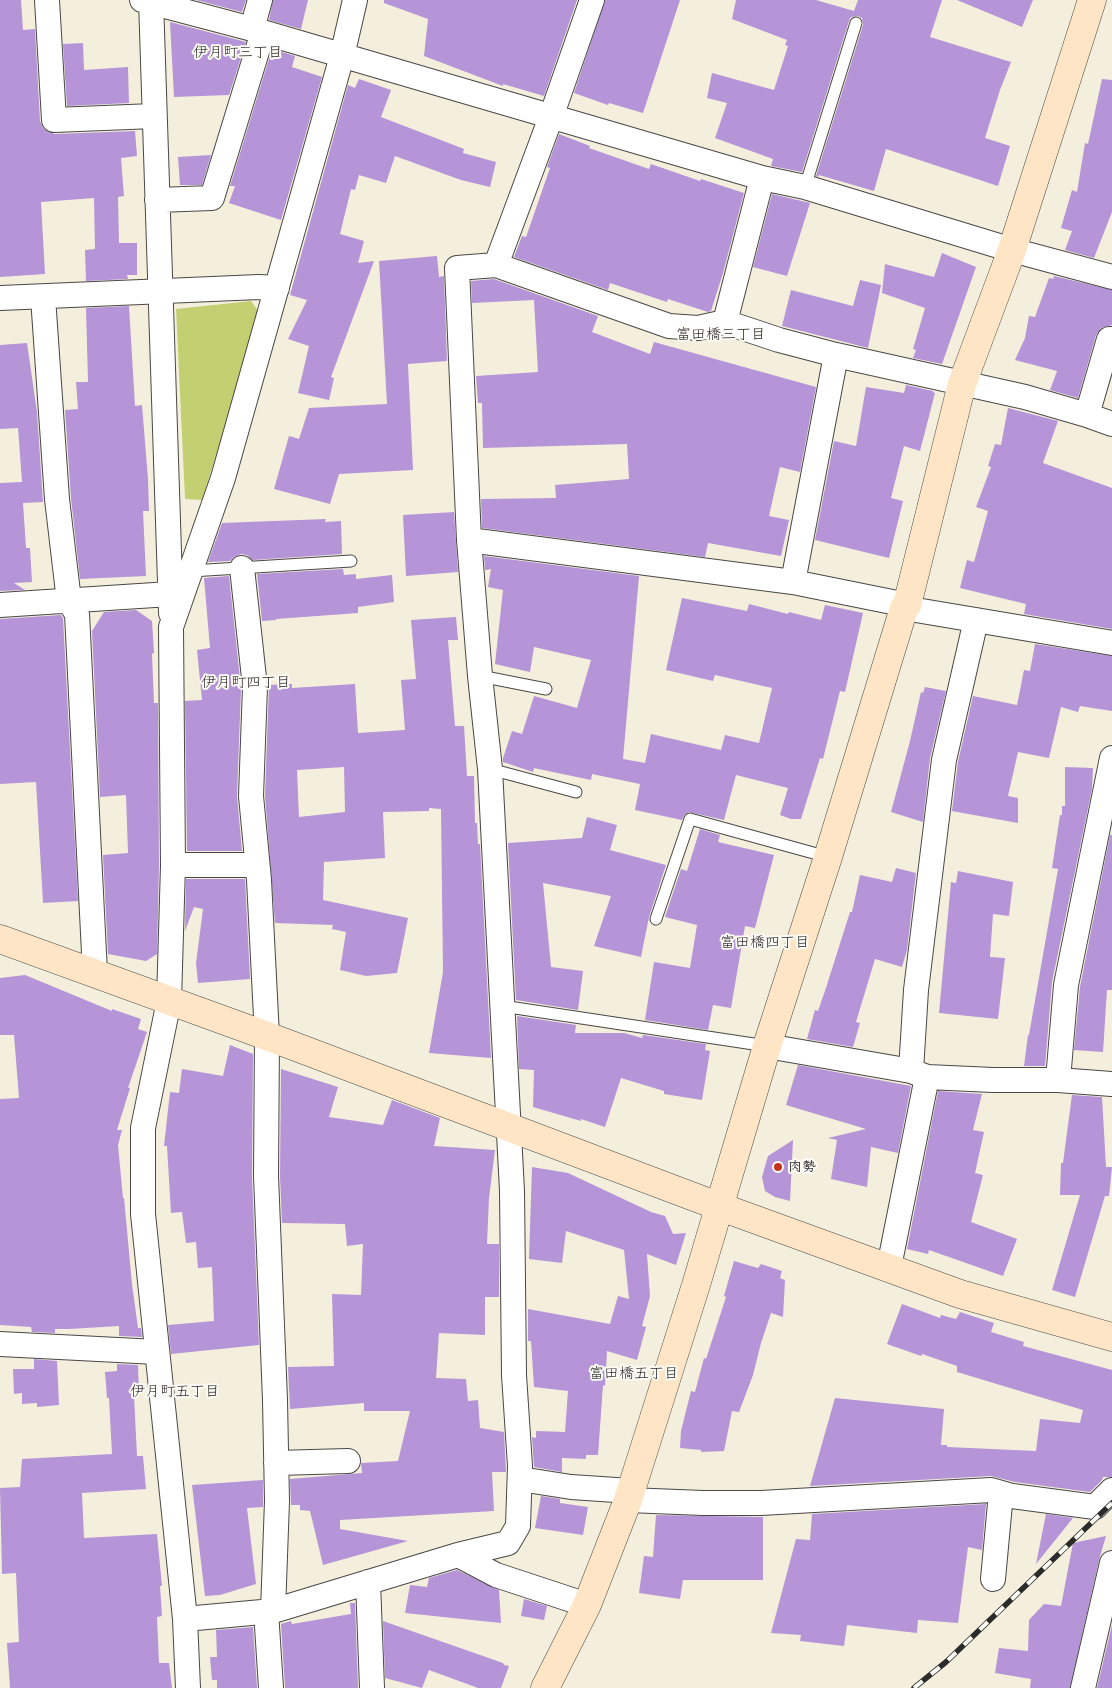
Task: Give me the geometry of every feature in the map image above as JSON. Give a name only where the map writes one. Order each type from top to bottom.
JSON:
[{"type":"street","points":[[47,0],[54,120],[154,116]]},
{"type":"street","points":[[157,200],[212,198],[258,30],[260,0]]},
{"type":"street","points":[[171,627],[223,478],[342,56],[355,0]]},
{"type":"street","points":[[496,265],[592,0]]},
{"type":"street","points":[[545,1688],[587,1605],[629,1496],[905,606],[962,384],[1012,250],[1092,0]]},
{"type":"street","points":[[188,1688],[185,1619],[143,1214],[143,1128],[168,1001],[173,865],[171,627],[154,116],[148,1],[258,30],[551,117],[762,178],[805,187],[1012,250],[1112,277]]},
{"type":"street","points":[[725,322],[762,178]]},
{"type":"street","points":[[185,1619],[270,1611],[458,1555],[508,1543],[518,1526],[520,1466],[514,1375],[512,1191],[490,769],[469,540],[457,268],[496,265],[668,326],[698,328],[725,322],[779,340],[836,355],[1025,397],[1112,424]]},
{"type":"street","points":[[0,298],[277,288]]},
{"type":"street","points":[[43,297],[57,499],[69,601],[78,614],[95,973]]},
{"type":"street","points":[[1087,415],[1109,339],[1112,339]]},
{"type":"street","points":[[793,582],[836,355]]},
{"type":"street","points":[[469,540],[793,582],[976,620],[1112,643]]},
{"type":"street","points":[[242,568],[255,687],[251,796],[267,1036],[266,1176],[277,1501],[270,1611],[271,1688]]},
{"type":"street","points":[[0,605],[170,594]]},
{"type":"street","points":[[889,1268],[919,1074],[916,990],[944,760],[976,620]]},
{"type":"street","points":[[1058,1080],[1066,985],[1112,758]]},
{"type":"street","points":[[173,865],[257,865]]},
{"type":"street","points":[[0,939],[267,1036],[718,1206],[960,1294],[1112,1337]]},
{"type":"street","points":[[767,1046],[919,1074],[993,1080],[1058,1080],[1112,1084]]},
{"type":"street","points":[[0,1344],[157,1352]]},
{"type":"street","points":[[276,1463],[348,1462]]},
{"type":"street","points":[[520,1479],[629,1496],[703,1503],[751,1503],[991,1490],[1012,1496],[1095,1507],[1112,1490]]},
{"type":"street","points":[[993,1578],[1001,1493]]},
{"type":"street","points":[[458,1555],[496,1575],[587,1605]]},
{"type":"street","points":[[1083,1688],[1107,1609],[1112,1563]]},
{"type":"street","points":[[368,1582],[372,1688]]},
{"type":"lane","points":[[805,187],[856,23]]},
{"type":"lane","points":[[190,571],[351,561]]},
{"type":"lane","points":[[480,676],[546,689]]},
{"type":"lane","points":[[490,769],[576,792]]},
{"type":"lane","points":[[656,919],[690,819],[828,857]]},
{"type":"lane","points":[[502,1006],[767,1046]]},
{"type":"green space","points":[[251,301],[260,314],[202,500],[185,499],[176,309]]},
{"type":"building","points":[[0,0],[21,0],[23,30],[35,29],[40,121],[43,128],[55,134],[135,131],[137,156],[121,158],[124,196],[118,197],[119,243],[137,243],[137,275],[127,275],[128,279],[86,281],[85,250],[95,249],[94,198],[41,202],[45,274],[0,277]]},
{"type":"building","points":[[196,0],[246,0],[242,12]]},
{"type":"building","points":[[273,0],[308,0],[301,29],[269,20]]},
{"type":"building","points":[[384,0],[577,0],[544,96],[503,84],[503,86],[424,56],[428,19],[384,3]]},
{"type":"building","points":[[605,0],[680,0],[643,113],[609,103],[608,105],[574,93]]},
{"type":"building","points":[[736,0],[816,0],[854,11],[858,0],[942,0],[930,37],[1011,62],[985,138],[1010,146],[998,186],[886,149],[874,191],[819,175],[818,177],[816,176],[863,25],[862,18],[858,16],[851,17],[849,21],[802,172],[771,166],[773,159],[715,138],[727,103],[707,98],[712,73],[774,90],[788,46],[785,45],[787,40],[732,19]]},
{"type":"building","points":[[957,0],[1033,0],[1022,27]]},
{"type":"building","points":[[170,22],[246,42],[229,95],[174,97]]},
{"type":"building","points":[[83,43],[84,70],[128,67],[129,103],[67,106],[63,44]]},
{"type":"building","points":[[272,49],[295,56],[292,67],[322,77],[281,220],[229,203],[235,186],[230,186]]},
{"type":"building","points":[[359,79],[391,90],[381,117],[464,149],[463,153],[496,162],[490,187],[461,180],[395,156],[386,183],[359,175],[355,190],[351,189],[340,234],[364,241],[358,263],[374,261],[331,377],[334,378],[329,400],[298,393],[309,346],[288,339],[307,300],[290,295],[348,85],[355,88]]},
{"type":"building","points":[[1102,79],[1112,80],[1112,212],[1094,258],[1065,250],[1072,231],[1061,228],[1072,190],[1077,192],[1085,143],[1088,144]]},
{"type":"building","points":[[559,134],[590,146],[589,148],[649,169],[651,164],[700,181],[701,179],[744,193],[711,311],[708,312],[668,299],[667,302],[610,283],[608,290],[514,257],[522,236],[526,237],[550,168],[547,167]]},
{"type":"building","points":[[211,155],[202,185],[180,185],[178,157]]},
{"type":"building","points":[[772,194],[810,203],[787,276],[753,267]]},
{"type":"building","points":[[942,253],[976,267],[942,364],[913,358],[916,350],[913,349],[925,308],[882,293],[885,264],[934,277]]},
{"type":"building","points":[[437,256],[439,277],[444,276],[447,361],[408,364],[413,470],[339,474],[330,504],[274,489],[289,436],[299,439],[309,408],[387,404],[379,261]]},
{"type":"building","points":[[1054,276],[1112,290],[1112,325],[1101,328],[1096,335],[1078,398],[1050,390],[1057,371],[1015,360],[1025,338],[1029,316],[1035,317],[1049,278],[1053,279]]},
{"type":"building","points":[[494,279],[598,316],[592,332],[650,354],[654,342],[816,387],[800,472],[780,467],[769,516],[789,520],[781,556],[708,543],[705,557],[482,528],[481,499],[556,498],[555,485],[629,479],[627,444],[483,448],[482,403],[478,403],[476,376],[538,372],[534,300],[472,303],[471,281]]},
{"type":"building","points":[[860,280],[881,285],[868,348],[782,326],[791,290],[853,306]]},
{"type":"building","points":[[129,306],[135,406],[142,405],[148,479],[149,511],[143,511],[146,576],[80,579],[71,498],[65,410],[78,409],[76,382],[88,382],[86,308]]},
{"type":"building","points":[[27,343],[37,412],[43,502],[23,503],[26,548],[30,548],[32,582],[14,583],[25,590],[0,591],[0,483],[22,482],[18,428],[0,429],[0,345]]},
{"type":"building","points":[[906,385],[935,393],[920,451],[904,446],[891,498],[903,501],[889,558],[815,540],[834,441],[856,446],[866,387],[904,393]]},
{"type":"building","points":[[1008,408],[1058,421],[1043,463],[1112,488],[1112,629],[1024,614],[1026,604],[960,588],[967,560],[974,562],[988,511],[976,507],[991,467],[988,466],[995,444],[1001,445]]},
{"type":"building","points":[[454,512],[458,572],[406,576],[403,515]]},
{"type":"building","points":[[326,519],[325,522],[341,521],[342,554],[253,560],[247,555],[241,554],[230,561],[208,562],[222,523]]},
{"type":"building","points":[[484,556],[639,576],[623,759],[645,763],[651,734],[721,750],[725,735],[759,743],[772,688],[715,675],[713,681],[666,670],[682,598],[747,611],[749,604],[821,620],[825,605],[863,613],[845,692],[840,691],[823,759],[820,758],[801,819],[791,819],[780,815],[788,788],[736,775],[724,820],[689,812],[685,814],[682,820],[635,810],[640,784],[592,774],[591,780],[534,768],[533,772],[503,762],[512,731],[522,734],[534,696],[577,708],[591,660],[534,647],[530,672],[495,664],[503,590],[488,587],[491,569],[485,570]]},
{"type":"building","points":[[343,569],[344,575],[356,574],[356,579],[392,575],[394,602],[358,607],[358,613],[262,621],[257,574]]},
{"type":"building","points":[[229,576],[241,688],[237,796],[242,851],[187,851],[185,701],[202,700],[197,650],[210,648],[204,578]]},
{"type":"building","points":[[136,610],[152,621],[154,703],[158,703],[159,865],[157,954],[146,961],[108,954],[103,855],[128,853],[126,795],[100,797],[92,631],[104,612]]},
{"type":"building","points":[[61,615],[63,618],[78,901],[43,903],[36,782],[0,784],[0,619]]},
{"type":"building","points":[[456,617],[458,640],[448,640],[455,726],[464,726],[467,776],[474,776],[475,823],[477,823],[478,844],[480,844],[491,1058],[429,1053],[443,972],[441,809],[429,808],[429,811],[383,812],[385,858],[324,862],[323,900],[408,918],[397,973],[366,976],[340,970],[346,932],[332,929],[333,925],[275,923],[265,796],[269,685],[292,684],[292,688],[355,684],[358,733],[405,730],[401,680],[416,679],[411,620]],"holes":[[[344,767],[345,812],[299,817],[297,770]]]},
{"type":"building","points":[[1035,644],[1112,656],[1112,711],[1080,706],[1078,712],[1061,707],[1049,758],[1018,752],[1008,796],[1018,798],[1018,823],[952,811],[958,762],[973,696],[1017,705],[1024,670],[1030,671]]},
{"type":"building","points":[[925,687],[946,691],[930,758],[923,822],[891,812],[921,692],[923,693]]},
{"type":"building","points":[[1065,767],[1093,768],[1092,789],[1052,982],[1045,1066],[1024,1066],[1058,869],[1052,868],[1060,815],[1062,815],[1062,806],[1065,806]]},
{"type":"building","points":[[587,817],[617,825],[610,850],[666,865],[649,917],[641,957],[594,946],[611,896],[543,883],[551,967],[583,971],[578,1010],[516,1000],[508,843],[582,838]]},
{"type":"building","points":[[700,829],[720,835],[718,842],[774,855],[755,928],[745,926],[731,1008],[713,1005],[708,1030],[645,1020],[654,962],[690,968],[697,925],[665,917],[681,869],[687,871]]},
{"type":"building","points":[[1110,835],[1112,835],[1112,990],[1107,990],[1103,1052],[1074,1050],[1080,987]]},
{"type":"building","points":[[896,868],[916,873],[907,950],[902,967],[875,959],[856,1022],[860,1023],[853,1047],[807,1039],[815,1010],[818,1011],[850,912],[852,912],[860,875],[892,882]]},
{"type":"building","points":[[958,871],[1013,882],[1009,916],[993,914],[990,957],[1005,958],[998,1019],[939,1013],[951,882],[956,883]]},
{"type":"building","points":[[186,879],[245,879],[250,979],[198,983],[196,963],[203,909],[194,907],[185,931]]},
{"type":"building","points":[[25,975],[112,1011],[112,1009],[141,1019],[138,1029],[147,1032],[128,1088],[130,1088],[117,1130],[122,1130],[118,1145],[123,1198],[138,1328],[141,1328],[142,1337],[119,1336],[119,1326],[55,1329],[55,1333],[32,1332],[31,1327],[0,1325],[0,1099],[19,1098],[14,1035],[0,1035],[0,978]]},
{"type":"building","points":[[517,1016],[576,1025],[575,1033],[624,1033],[642,1038],[643,1035],[706,1044],[705,1050],[710,1051],[702,1100],[664,1094],[664,1091],[621,1078],[605,1127],[533,1107],[534,1070],[519,1069]]},
{"type":"building","points":[[230,1045],[253,1054],[252,1176],[259,1345],[171,1354],[168,1325],[214,1321],[212,1267],[198,1268],[196,1242],[186,1243],[182,1212],[171,1213],[167,1146],[164,1146],[170,1092],[179,1093],[182,1069],[223,1076]]},
{"type":"building","points":[[798,1065],[911,1086],[898,1153],[871,1147],[867,1187],[831,1179],[837,1140],[828,1138],[866,1129],[786,1105]]},
{"type":"building","points":[[281,1069],[338,1087],[329,1117],[383,1125],[392,1100],[440,1118],[434,1146],[495,1150],[489,1198],[487,1244],[499,1244],[499,1297],[485,1297],[485,1335],[439,1333],[436,1378],[466,1379],[468,1401],[478,1400],[480,1428],[504,1432],[506,1472],[492,1472],[494,1511],[340,1520],[340,1529],[408,1541],[323,1565],[310,1511],[300,1510],[300,1505],[291,1505],[290,1479],[362,1473],[361,1463],[398,1461],[410,1411],[364,1411],[364,1403],[290,1409],[288,1367],[334,1366],[332,1294],[361,1295],[363,1244],[347,1246],[345,1224],[282,1223],[280,1176]]},
{"type":"building","points":[[938,1091],[982,1094],[973,1130],[984,1132],[975,1173],[983,1175],[971,1222],[1017,1239],[1003,1276],[929,1250],[928,1254],[907,1249]]},
{"type":"building","points":[[1072,1095],[1102,1097],[1106,1167],[1112,1167],[1109,1196],[1105,1196],[1075,1297],[1052,1290],[1080,1195],[1060,1195],[1061,1163],[1063,1163]]},
{"type":"building","name":"肉勢","points":[[793,1140],[790,1201],[775,1197],[765,1191],[762,1177],[768,1156]]},
{"type":"building","points":[[532,1167],[568,1173],[651,1212],[665,1216],[673,1234],[686,1233],[676,1265],[647,1254],[650,1296],[642,1326],[646,1327],[637,1360],[607,1351],[598,1455],[586,1455],[586,1459],[562,1458],[562,1472],[534,1467],[532,1437],[536,1438],[536,1431],[565,1432],[568,1391],[534,1387],[531,1341],[528,1341],[528,1309],[610,1324],[618,1296],[629,1299],[624,1250],[566,1231],[562,1263],[529,1259]]},
{"type":"building","points":[[734,1261],[758,1268],[761,1264],[782,1271],[780,1278],[785,1280],[783,1317],[771,1313],[753,1375],[739,1412],[732,1411],[724,1451],[701,1452],[701,1450],[680,1448],[681,1431],[691,1391],[695,1392],[704,1358],[706,1359],[726,1297],[724,1296]]},
{"type":"building","points":[[902,1304],[940,1318],[941,1315],[956,1319],[960,1312],[994,1323],[991,1332],[1024,1342],[1023,1346],[1112,1370],[1112,1477],[1103,1477],[1090,1492],[1015,1482],[991,1476],[810,1486],[835,1398],[944,1409],[941,1445],[947,1445],[947,1447],[1036,1451],[1040,1419],[1080,1423],[1083,1410],[957,1372],[957,1366],[887,1344]]},
{"type":"building","points":[[34,1359],[57,1361],[59,1405],[37,1407],[37,1403],[22,1404],[22,1393],[14,1394],[13,1369],[34,1369]]},
{"type":"building","points":[[117,1364],[138,1365],[139,1396],[134,1396],[137,1456],[143,1456],[146,1489],[82,1493],[84,1538],[157,1534],[162,1586],[160,1586],[162,1616],[157,1617],[159,1663],[169,1663],[172,1688],[10,1688],[7,1643],[19,1642],[16,1573],[2,1574],[0,1488],[20,1487],[22,1459],[112,1454],[109,1398],[107,1398],[105,1372],[117,1371]]},
{"type":"building","points":[[263,1480],[263,1507],[247,1508],[256,1584],[220,1595],[205,1596],[192,1485]]},
{"type":"building","points":[[541,1496],[560,1499],[560,1503],[588,1507],[583,1535],[535,1528]]},
{"type":"building","points":[[986,1504],[982,1550],[968,1547],[958,1623],[918,1620],[917,1633],[847,1625],[844,1646],[800,1641],[801,1635],[771,1633],[796,1539],[810,1540],[812,1514]]},
{"type":"building","points":[[1046,1514],[1073,1518],[1036,1564]]},
{"type":"building","points":[[656,1515],[763,1517],[763,1580],[683,1580],[680,1599],[639,1593],[644,1556],[653,1557]]},
{"type":"building","points":[[1106,1536],[1070,1688],[1030,1688],[1031,1679],[995,1673],[999,1648],[1028,1651],[1029,1620],[1044,1604],[1061,1606],[1073,1543]]},
{"type":"building","points":[[457,1570],[499,1590],[501,1623],[405,1613],[410,1585],[427,1587],[429,1578]]},
{"type":"building","points":[[524,1599],[547,1606],[544,1620],[521,1616]]},
{"type":"building","points":[[350,1603],[355,1603],[358,1688],[285,1688],[281,1624],[291,1621],[292,1624],[351,1614]]},
{"type":"building","points":[[383,1621],[509,1666],[501,1688],[478,1688],[429,1670],[422,1688],[385,1678]]},
{"type":"building","points":[[1112,1625],[1112,1688],[1097,1688]]},
{"type":"building","points":[[253,1627],[257,1688],[217,1688],[217,1680],[212,1680],[210,1657],[217,1657],[216,1630]]},
{"type":"railway","points":[[914,1688],[946,1662],[1112,1503]]},
{"type":"place","name":"肉勢","points":[[778,1167]]},
{"type":"district","name":"伊月町三丁目","points":[[238,53]]},
{"type":"district","name":"富田橋三丁目","points":[[721,335]]},
{"type":"district","name":"伊月町四丁目","points":[[246,683]]},
{"type":"district","name":"富田橋四丁目","points":[[765,943]]},
{"type":"district","name":"富田橋五丁目","points":[[634,1374]]},
{"type":"district","name":"伊月町五丁目","points":[[175,1392]]}]
